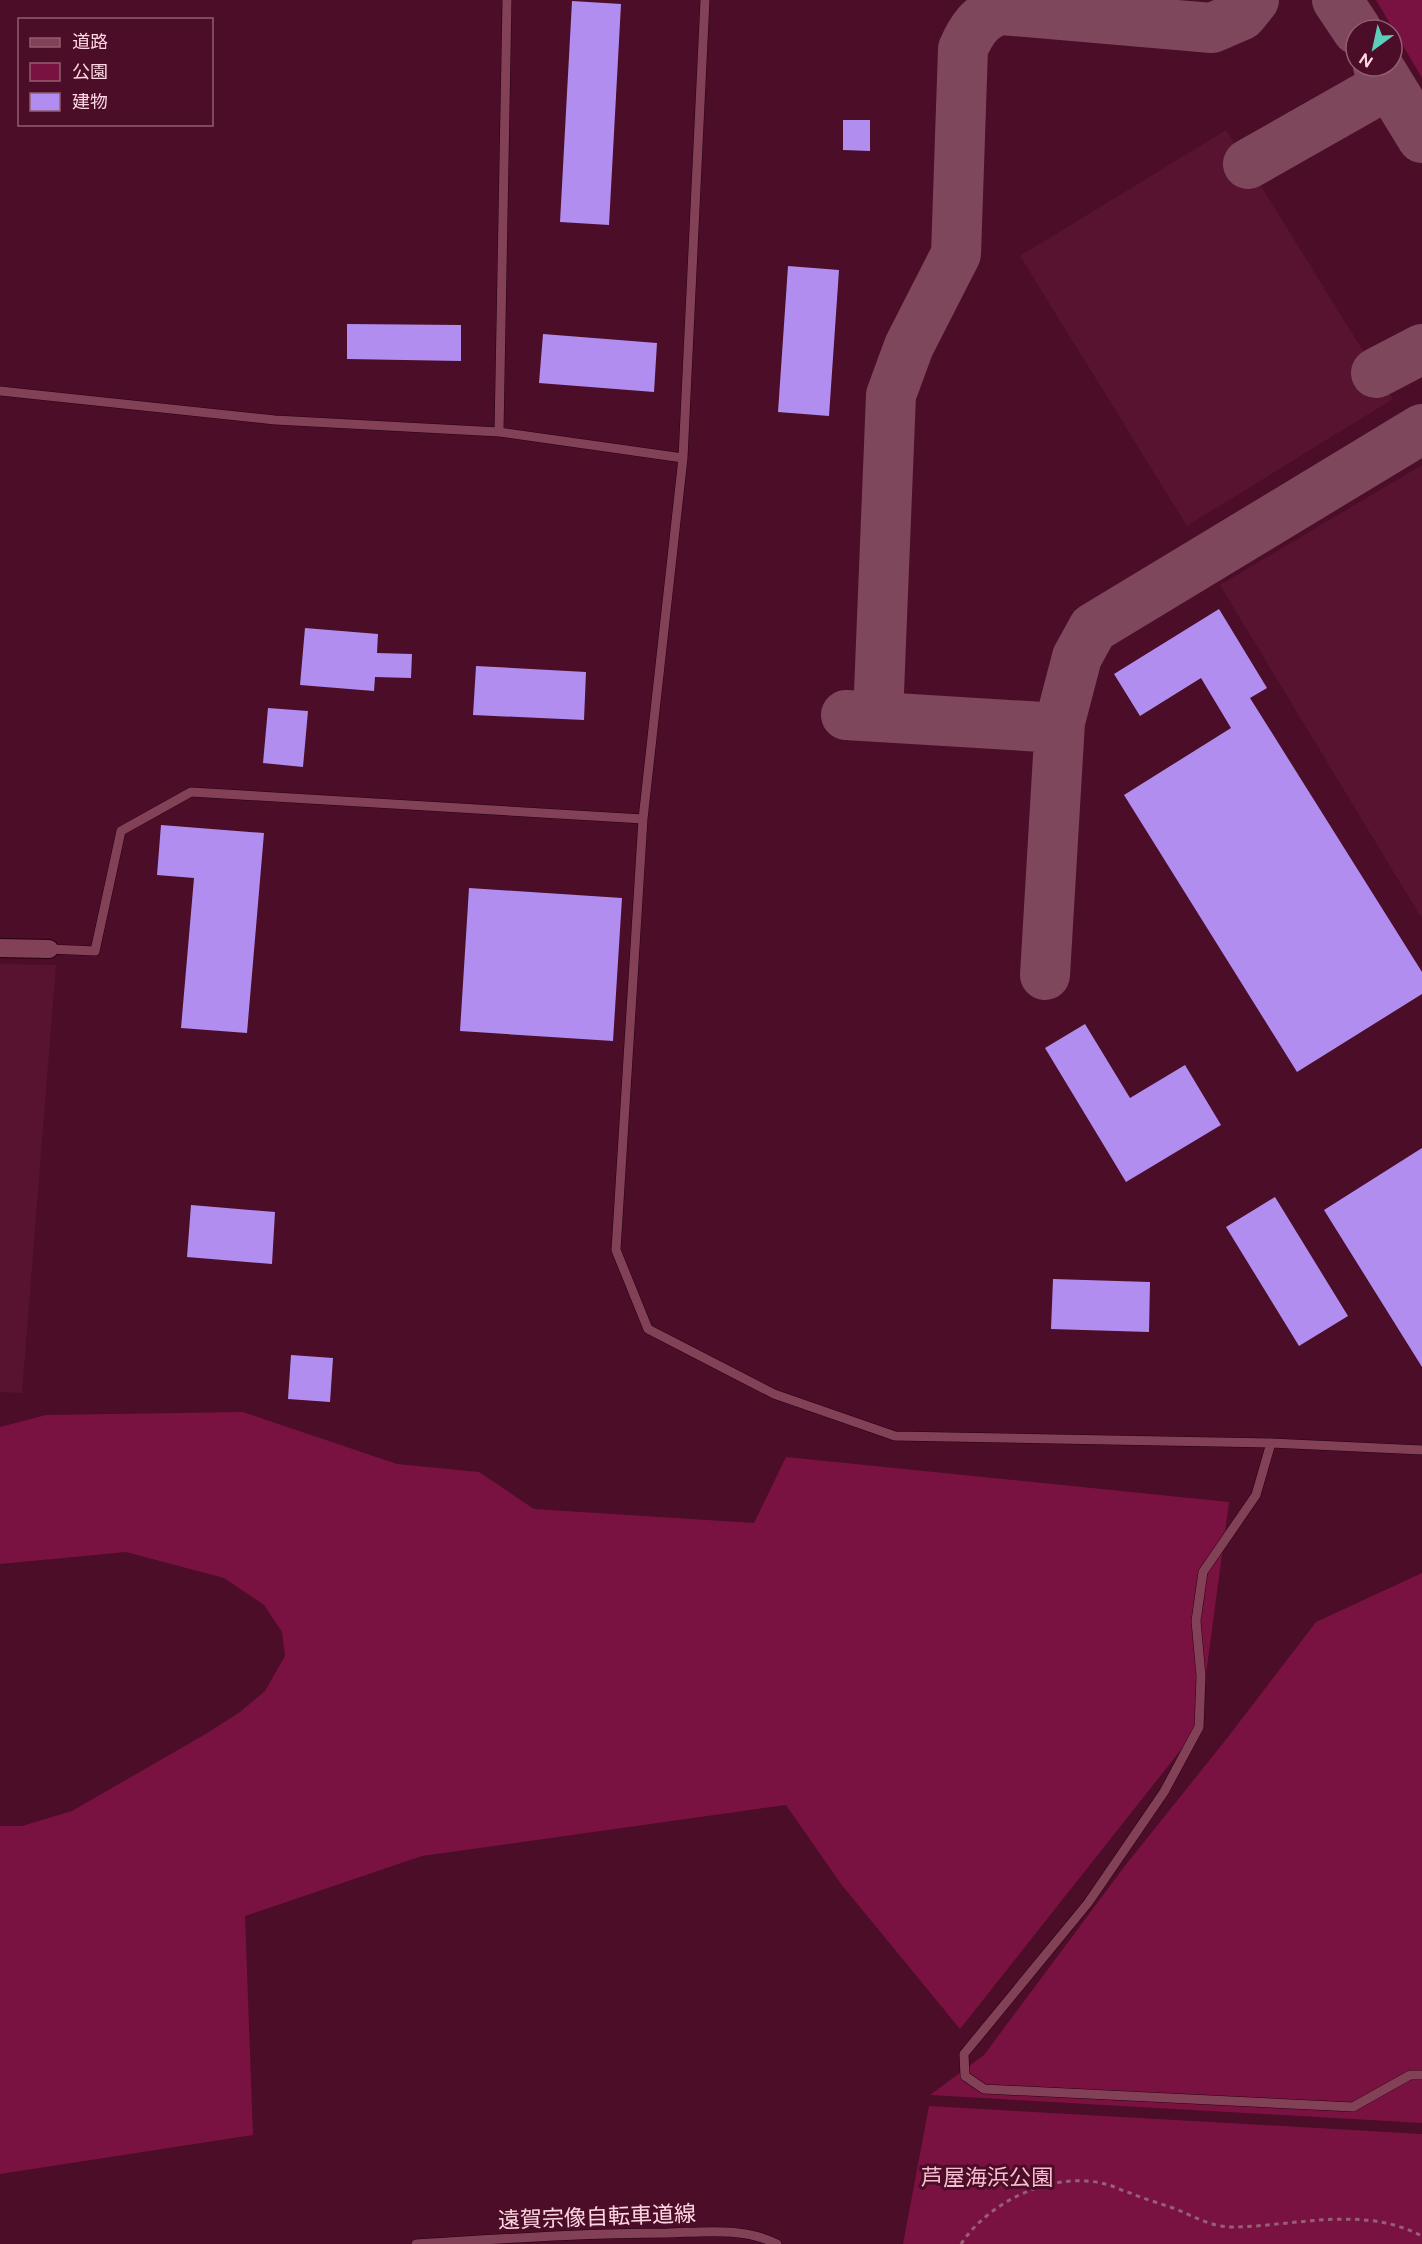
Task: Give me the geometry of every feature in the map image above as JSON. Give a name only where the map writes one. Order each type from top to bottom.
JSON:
[{"type":"street","points":[[0,948],[49,949]]},
{"type":"lane","points":[[499,432],[507,0]]},
{"type":"lane","points":[[705,0],[683,458],[643,819],[616,1250],[648,1329],[774,1394],[895,1436],[1271,1443],[1422,1450]]},
{"type":"lane","points":[[0,391],[275,420],[499,432],[683,458]]},
{"type":"lane","points":[[49,949],[95,951],[121,831],[191,792],[643,819]]},
{"type":"lane","points":[[1271,1443],[1256,1495],[1203,1572],[1196,1621],[1201,1676],[1199,1727],[1164,1792],[1088,1903],[964,2054],[965,2076],[984,2089],[1353,2107],[1410,2075],[1422,2075]]},
{"type":"lane","name":"遠賀宗像自転車道線","points":[[416,2244],[604,2233],[700,2232],[734,2232],[767,2239],[777,2244]]},
{"type":"path","points":[[961,2244],[986,2215],[1008,2200],[1041,2187],[1071,2181],[1107,2184],[1174,2208],[1208,2224],[1233,2227],[1340,2218],[1389,2222],[1422,2236]]},
{"type":"shaded area","points":[[1226,130],[1393,399],[1187,526],[1020,256]]},
{"type":"shaded area","points":[[1422,465],[1422,919],[1220,585]]},
{"type":"shaded area","points":[[0,964],[56,965],[22,1393],[0,1392]]},
{"type":"green space","points":[[1376,0],[1422,0],[1422,78],[1404,47],[1404,18],[1387,18]]},
{"type":"green space","points":[[243,1412],[397,1464],[479,1472],[534,1509],[754,1523],[786,1457],[1229,1502],[1199,1727],[960,2029],[841,1884],[786,1805],[422,1856],[245,1916],[253,2135],[0,2174],[0,1826],[22,1826],[72,1811],[209,1732],[240,1712],[265,1691],[285,1656],[282,1632],[264,1605],[224,1578],[126,1552],[0,1564],[0,1427],[46,1415]]},
{"type":"green space","points":[[1422,1573],[1422,2123],[930,2095],[984,2055],[1124,1867],[1316,1622]]},
{"type":"green space","name":"芦屋海浜公園","points":[[929,2106],[1422,2134],[1422,2244],[903,2244]]},
{"type":"building","points":[[572,1],[621,4],[609,225],[560,222]]},
{"type":"building","points":[[843,120],[870,120],[870,151],[843,150]]},
{"type":"building","points":[[788,266],[839,270],[829,416],[778,412]]},
{"type":"building","points":[[347,324],[461,325],[461,361],[347,359]]},
{"type":"building","points":[[543,334],[657,343],[654,392],[539,383]]},
{"type":"building","points":[[1219,609],[1267,688],[1250,698],[1422,972],[1422,994],[1297,1072],[1124,795],[1231,728],[1201,678],[1140,716],[1114,674]]},
{"type":"building","points":[[305,628],[378,634],[377,653],[412,654],[411,678],[375,677],[374,691],[300,685]]},
{"type":"building","points":[[476,666],[586,672],[584,720],[473,715]]},
{"type":"building","points":[[268,708],[308,711],[303,767],[263,763]]},
{"type":"building","points":[[161,825],[264,833],[247,1033],[181,1028],[194,878],[157,875]]},
{"type":"building","points":[[469,888],[622,898],[613,1041],[460,1031]]},
{"type":"building","points":[[1085,1024],[1130,1098],[1185,1065],[1221,1125],[1126,1182],[1045,1048]]},
{"type":"building","points":[[1422,1148],[1422,1367],[1324,1210]]},
{"type":"building","points":[[1275,1197],[1348,1316],[1299,1346],[1226,1227]]},
{"type":"building","points":[[191,1205],[275,1212],[272,1264],[187,1257]]},
{"type":"building","points":[[1053,1279],[1150,1282],[1149,1332],[1051,1329]]},
{"type":"building","points":[[291,1355],[333,1358],[330,1402],[288,1399]]},
{"type":"taxiway","points":[[878,717],[891,395],[909,346],[956,254],[963,49],[978,24],[994,12],[1001,10],[1212,28],[1242,15],[1254,0]]},
{"type":"taxiway","points":[[1337,0],[1349,18]]},
{"type":"taxiway","points":[[1385,78],[1422,138]]},
{"type":"taxiway","points":[[1248,164],[1389,84]]},
{"type":"taxiway","points":[[1376,373],[1422,349]]},
{"type":"taxiway","points":[[1045,975],[1060,722],[1077,657],[1093,628],[1422,429]]},
{"type":"taxiway","points":[[846,715],[1059,728]]}]
